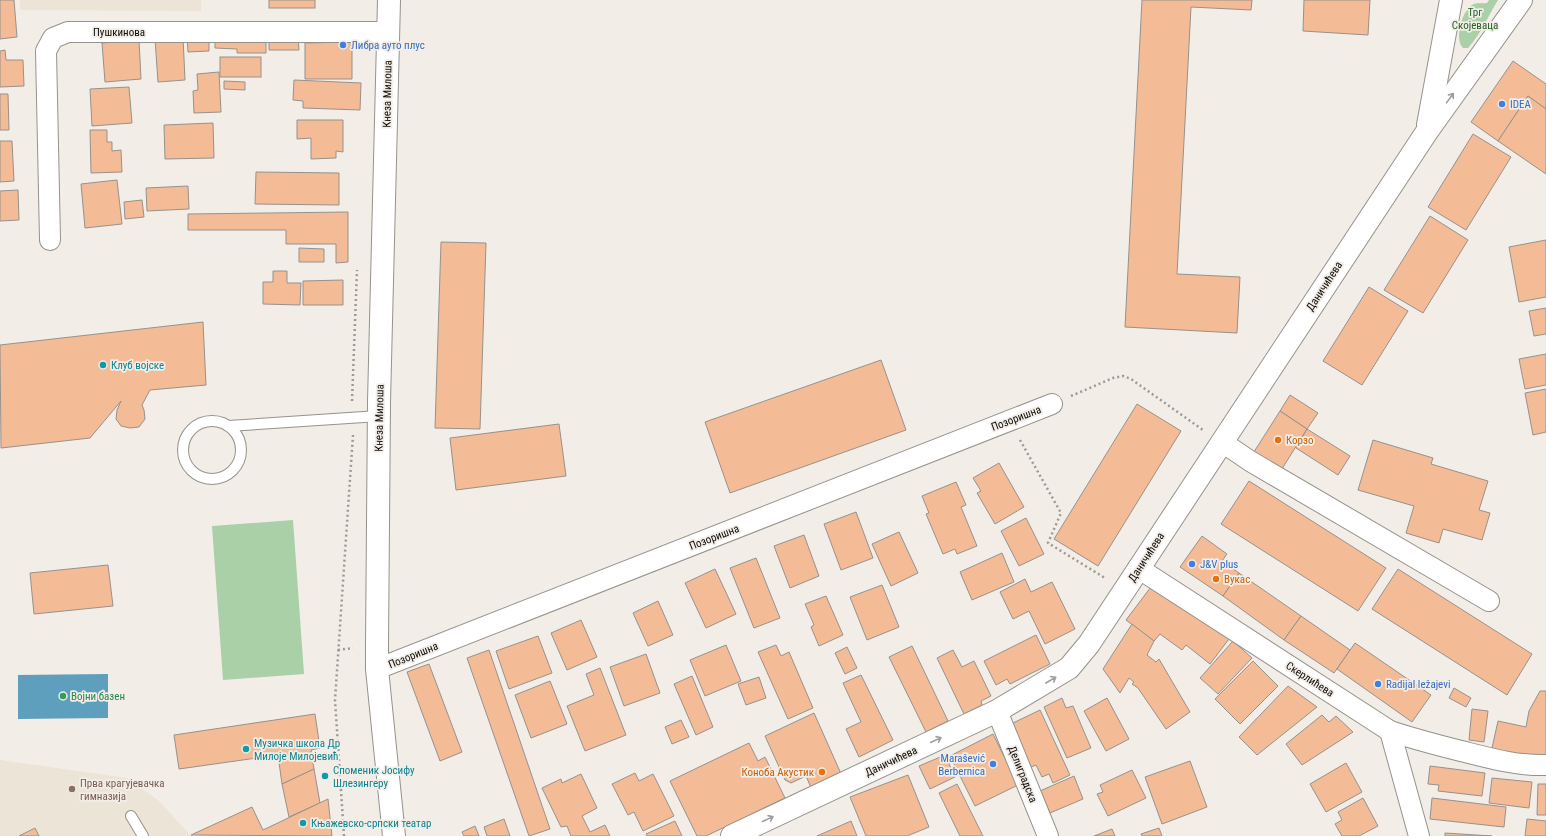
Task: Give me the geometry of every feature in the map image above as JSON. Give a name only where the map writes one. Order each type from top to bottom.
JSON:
[{"type":"street","name":"Кнеза Милоша","points":[[389,0],[379,416],[377,669],[394,836]]},
{"type":"street","name":"Даничићева","points":[[1428,130],[1442,42],[1451,0]]},
{"type":"street","name":"Даничићева","points":[[732,836],[997,711],[1068,668],[1089,644],[1428,130],[1521,0]]},
{"type":"street","name":"Пушкинова","points":[[50,240],[46,52],[54,38],[68,32],[389,32]]},
{"type":"street","points":[[1442,42],[1444,48],[1452,58],[1463,61],[1470,59],[1489,44]]},
{"type":"street","name":"Позоришна","points":[[377,669],[1052,404]]},
{"type":"street","points":[[1222,442],[1250,461],[1489,602]]},
{"type":"street","name":"Скерлићева","points":[[1138,568],[1390,731],[1421,741],[1490,759],[1527,766],[1546,765]]},
{"type":"street","name":"Делиградска","points":[[997,711],[1048,836]]},
{"type":"street","points":[[1390,731],[1419,836]]},
{"type":"lane","points":[[228,426],[234,432],[239,441],[241,451],[239,460],[234,469],[227,475],[218,479],[208,479],[199,476],[189,468],[183,454],[187,437],[192,429],[200,424],[218,422],[228,426],[379,416]]},
{"type":"lane","points":[[131,816],[143,836]]},
{"type":"path","points":[[1052,404],[1113,378],[1123,376],[1131,379],[1222,442]]},
{"type":"path","points":[[344,836],[335,700],[354,417]]},
{"type":"path","points":[[1009,421],[1061,512],[1048,543],[1124,590]]},
{"type":"shaded area","points":[[20,0],[201,0],[201,11],[20,10]]},
{"type":"shaded area","name":"Прва крагујевачка гимназија","points":[[0,760],[127,778],[159,801],[191,836],[0,836]]},
{"type":"green space","name":"Трг Скојеваца","points":[[1489,0],[1498,0],[1473,43],[1468,48],[1463,48],[1460,44],[1459,32],[1465,13],[1472,5],[1487,3]]},
{"type":"green space","points":[[293,520],[304,674],[223,680],[212,526]]},
{"type":"water","name":"Војни базен","points":[[108,674],[108,718],[18,719],[18,675]]},
{"type":"building","points":[[0,0],[14,0],[17,37],[0,39]]},
{"type":"building","points":[[269,0],[315,0],[315,8],[269,8]]},
{"type":"building","points":[[1142,0],[1252,0],[1251,10],[1191,7],[1177,274],[1240,277],[1237,333],[1125,327]]},
{"type":"building","points":[[1304,0],[1370,0],[1368,35],[1303,31]]},
{"type":"building","points":[[187,35],[209,35],[209,51],[188,52]]},
{"type":"building","points":[[215,36],[266,36],[266,53],[237,53],[237,49],[215,48]]},
{"type":"building","points":[[183,37],[185,80],[158,82],[155,39]]},
{"type":"building","points":[[269,38],[298,38],[299,50],[269,50]]},
{"type":"building","points":[[139,40],[141,79],[105,82],[102,43]]},
{"type":"building","points":[[352,42],[352,79],[305,79],[305,43]]},
{"type":"building","points":[[5,50],[6,60],[23,60],[24,86],[0,87],[0,51]]},
{"type":"building","points":[[220,57],[261,57],[261,77],[220,77]]},
{"type":"building","points":[[1513,61],[1546,84],[1546,109],[1528,96],[1498,141],[1471,122]]},
{"type":"building","points":[[219,72],[221,112],[194,113],[193,91],[198,90],[197,74]]},
{"type":"building","points":[[294,80],[361,83],[360,110],[303,108],[303,101],[293,100]]},
{"type":"building","points":[[224,81],[245,82],[245,90],[224,89]]},
{"type":"building","points":[[129,87],[132,123],[92,126],[90,89]]},
{"type":"building","points":[[0,94],[8,94],[9,130],[0,130]]},
{"type":"building","points":[[1528,96],[1546,109],[1546,174],[1498,141]]},
{"type":"building","points":[[297,120],[343,120],[343,152],[336,151],[336,158],[311,159],[311,138],[297,139]]},
{"type":"building","points":[[213,123],[214,158],[165,159],[164,125]]},
{"type":"building","points":[[90,130],[107,130],[107,142],[112,142],[112,151],[121,150],[122,172],[91,173]]},
{"type":"building","points":[[1473,134],[1511,157],[1466,230],[1428,207]]},
{"type":"building","points":[[0,141],[12,141],[14,181],[0,182]]},
{"type":"building","points":[[256,172],[339,173],[339,205],[255,204]]},
{"type":"building","points":[[117,180],[122,224],[85,228],[81,184]]},
{"type":"building","points":[[188,186],[189,209],[147,211],[146,188]]},
{"type":"building","points":[[18,190],[19,220],[0,221],[0,191]]},
{"type":"building","points":[[142,200],[144,217],[125,219],[124,202]]},
{"type":"building","points":[[348,212],[348,262],[336,263],[336,244],[286,244],[286,230],[188,230],[188,214]]},
{"type":"building","points":[[1430,216],[1468,240],[1423,313],[1384,290]]},
{"type":"building","points":[[1546,240],[1546,297],[1519,302],[1509,247]]},
{"type":"building","points":[[441,242],[486,243],[480,429],[435,428]]},
{"type":"building","points":[[299,248],[324,249],[324,262],[299,262]]},
{"type":"building","points":[[273,271],[287,271],[287,283],[301,283],[300,305],[263,304],[263,282],[273,282]]},
{"type":"building","points":[[343,280],[343,305],[303,305],[303,281]]},
{"type":"building","points":[[1369,287],[1408,311],[1362,385],[1323,361]]},
{"type":"building","points":[[1546,308],[1546,334],[1534,336],[1529,311]]},
{"type":"building","name":"Клуб војске","points":[[203,322],[206,385],[150,390],[142,405],[145,419],[139,427],[130,428],[121,426],[116,419],[117,410],[121,401],[90,438],[1,448],[0,345]]},
{"type":"building","points":[[1546,354],[1546,385],[1525,389],[1519,359]]},
{"type":"building","points":[[881,360],[906,430],[730,493],[705,422]]},
{"type":"building","points":[[1546,389],[1546,432],[1533,435],[1525,393]]},
{"type":"building","points":[[1290,395],[1318,413],[1307,429],[1280,411]]},
{"type":"building","points":[[1137,404],[1181,431],[1098,566],[1054,539]]},
{"type":"building","points":[[1280,411],[1307,429],[1280,472],[1252,455]]},
{"type":"building","points":[[559,424],[566,476],[456,490],[450,438]]},
{"type":"building","points":[[1307,429],[1350,456],[1338,475],[1296,448]]},
{"type":"building","points":[[1373,440],[1433,458],[1431,464],[1488,481],[1479,510],[1490,513],[1482,540],[1443,529],[1439,543],[1406,533],[1414,506],[1358,490]]},
{"type":"building","points":[[999,463],[1024,507],[995,524],[977,493],[981,491],[973,478]]},
{"type":"building","points":[[1249,481],[1386,568],[1358,611],[1221,524]]},
{"type":"building","points":[[956,482],[966,505],[961,507],[977,546],[957,554],[955,549],[943,554],[926,514],[929,513],[922,496]]},
{"type":"building","points":[[856,512],[873,558],[841,570],[824,524]]},
{"type":"building","points":[[1026,518],[1044,554],[1019,566],[1001,531]]},
{"type":"building","points":[[899,532],[918,573],[891,586],[872,544]]},
{"type":"building","points":[[804,535],[819,576],[790,588],[774,546]]},
{"type":"building","points":[[1202,536],[1227,554],[1222,561],[1239,573],[1223,596],[1180,567]]},
{"type":"building","points":[[1002,553],[1014,582],[972,600],[960,572]]},
{"type":"building","points":[[756,558],[780,618],[754,628],[730,568]]},
{"type":"building","points":[[108,565],[113,606],[34,614],[30,573]]},
{"type":"building","points":[[715,569],[736,614],[706,628],[685,583]]},
{"type":"building","points":[[1398,569],[1532,654],[1507,695],[1372,609]]},
{"type":"building","points":[[1239,573],[1301,616],[1284,640],[1223,596]]},
{"type":"building","points":[[1025,579],[1031,592],[1052,582],[1075,629],[1045,644],[1029,611],[1013,619],[1000,592]]},
{"type":"building","points":[[1154,583],[1229,639],[1210,664],[1186,645],[1182,650],[1160,634],[1154,641],[1126,620]]},
{"type":"building","points":[[882,585],[899,627],[867,640],[850,597]]},
{"type":"building","points":[[826,596],[843,635],[819,646],[811,627],[814,625],[805,604]]},
{"type":"building","points":[[658,601],[673,635],[648,646],[633,613]]},
{"type":"building","points":[[1301,616],[1350,650],[1334,673],[1284,640]]},
{"type":"building","points":[[581,620],[597,657],[567,670],[551,633]]},
{"type":"building","points":[[1132,624],[1154,641],[1147,655],[1156,662],[1159,659],[1190,712],[1166,729],[1138,688],[1132,684],[1134,682],[1129,678],[1120,693],[1103,669]]},
{"type":"building","points":[[1036,635],[1050,664],[1010,684],[1007,679],[996,685],[984,661]]},
{"type":"building","points":[[538,636],[552,673],[509,689],[496,651]]},
{"type":"building","points":[[1233,641],[1252,658],[1218,694],[1200,678]]},
{"type":"building","points":[[1355,643],[1431,695],[1412,722],[1337,669]]},
{"type":"building","points":[[726,645],[741,681],[705,696],[690,660]]},
{"type":"building","points":[[776,645],[781,656],[789,652],[813,708],[788,719],[758,652]]},
{"type":"building","points":[[912,646],[948,721],[926,732],[889,657]]},
{"type":"building","points":[[847,647],[857,668],[845,674],[835,653]]},
{"type":"building","points":[[489,650],[550,829],[529,836],[467,658]]},
{"type":"building","points":[[953,650],[962,667],[974,661],[991,696],[981,701],[982,705],[964,714],[937,658]]},
{"type":"building","points":[[646,654],[660,693],[624,706],[610,667]]},
{"type":"building","points":[[1253,661],[1278,686],[1240,724],[1215,699]]},
{"type":"building","points":[[429,664],[462,752],[440,761],[407,672]]},
{"type":"building","points":[[600,668],[626,735],[585,751],[567,706],[594,695],[586,674]]},
{"type":"building","points":[[861,675],[893,740],[859,757],[846,729],[861,722],[843,683]]},
{"type":"building","points":[[692,676],[713,727],[696,735],[674,684]]},
{"type":"building","points":[[759,677],[766,698],[746,705],[738,684]]},
{"type":"building","points":[[550,681],[567,724],[531,738],[515,695]]},
{"type":"building","points":[[1288,686],[1317,707],[1257,755],[1239,737]]},
{"type":"building","points":[[1454,688],[1471,698],[1466,707],[1449,698]]},
{"type":"building","points":[[1540,691],[1546,691],[1546,757],[1517,756],[1492,748],[1498,721],[1526,727],[1529,711]]},
{"type":"building","points":[[1062,698],[1066,708],[1073,706],[1091,748],[1067,758],[1044,707]]},
{"type":"building","points":[[1107,698],[1129,739],[1106,751],[1084,711]]},
{"type":"building","points":[[1472,709],[1488,711],[1484,742],[1469,740]]},
{"type":"building","points":[[1040,710],[1070,775],[1053,783],[1049,774],[1042,777],[1036,765],[1031,767],[1011,724]]},
{"type":"building","points":[[814,713],[842,776],[812,790],[806,776],[791,783],[785,780],[765,736]]},
{"type":"building","name":"Музичка школа Др Милоје Милојевић","points":[[315,714],[320,748],[311,750],[314,769],[282,784],[278,755],[179,769],[174,735]]},
{"type":"building","points":[[1322,715],[1329,722],[1336,716],[1353,732],[1302,765],[1286,744]]},
{"type":"building","points":[[681,720],[689,737],[672,744],[665,727]]},
{"type":"building","points":[[993,734],[1018,785],[975,806],[950,756]]},
{"type":"building","points":[[749,743],[758,761],[765,757],[785,798],[706,836],[697,836],[670,781]]},
{"type":"building","points":[[945,755],[955,777],[930,789],[919,766]]},
{"type":"building","points":[[1190,761],[1207,807],[1162,824],[1145,777]]},
{"type":"building","points":[[1346,763],[1362,792],[1326,812],[1310,784]]},
{"type":"building","points":[[1430,766],[1485,773],[1482,796],[1438,791],[1439,785],[1428,784]]},
{"type":"building","points":[[314,769],[320,803],[289,817],[282,784]]},
{"type":"building","points":[[1132,770],[1146,798],[1108,816],[1097,794],[1103,792],[1100,785]]},
{"type":"building","points":[[635,773],[639,781],[653,774],[674,816],[643,831],[634,812],[628,815],[612,784]]},
{"type":"building","points":[[581,774],[597,808],[582,816],[590,832],[605,825],[610,836],[571,836],[567,826],[561,827],[542,788],[561,779],[562,783]]},
{"type":"building","points":[[908,775],[929,827],[907,836],[866,836],[850,797]]},
{"type":"building","points":[[1074,776],[1083,799],[1050,813],[1040,791]]},
{"type":"building","points":[[1492,778],[1532,782],[1529,808],[1489,803]]},
{"type":"building","points":[[957,784],[983,836],[960,836],[939,793]]},
{"type":"building","points":[[1538,784],[1546,784],[1546,815],[1537,815]]},
{"type":"building","points":[[1363,798],[1378,826],[1359,836],[1342,836],[1335,824],[1342,820],[1338,812]]},
{"type":"building","points":[[1432,798],[1506,807],[1504,827],[1430,819]]},
{"type":"building","name":"Књажевско-српски театар","points":[[328,799],[332,836],[191,835],[252,807],[263,830]]},
{"type":"building","points":[[504,819],[510,836],[487,836],[484,827]]},
{"type":"building","points":[[1527,819],[1546,821],[1546,836],[1525,836]]},
{"type":"building","points":[[675,821],[682,836],[647,836],[646,834]]},
{"type":"building","points":[[851,821],[857,836],[817,836]]},
{"type":"building","points":[[475,826],[479,836],[464,836],[462,832]]},
{"type":"building","points":[[35,828],[39,836],[19,836]]},
{"type":"building","points":[[1159,828],[1162,836],[1142,836],[1141,834]]},
{"type":"building","points":[[1112,829],[1115,836],[1094,836]]},
{"type":"building","points":[[1445,833],[1492,836],[1445,836]]},
{"type":"place","name":"Либра ауто плус","points":[[343,45]]},
{"type":"place","name":"IDEA","points":[[1502,104]]},
{"type":"place","name":"Клуб војске","points":[[103,365]]},
{"type":"place","name":"Корзо","points":[[1278,440]]},
{"type":"place","name":"J&V plus","points":[[1192,564]]},
{"type":"place","name":"Вукас","points":[[1216,579]]},
{"type":"place","name":"Radijal ležajevi","points":[[1378,684]]},
{"type":"place","name":"Војни базен","points":[[63,696]]},
{"type":"place","name":"Музичка школа Др Милоје Милојевић","points":[[246,749]]},
{"type":"place","name":"Marašević Berbernica","points":[[993,764]]},
{"type":"place","name":"Коноба Акустик","points":[[822,772]]},
{"type":"place","name":"Споменик Јосифу Шлезингеру","points":[[325,776]]},
{"type":"place","name":"Прва крагујевачка гимназија","points":[[72,789]]},
{"type":"place","name":"Књажевско-српски театар","points":[[303,823]]}]
